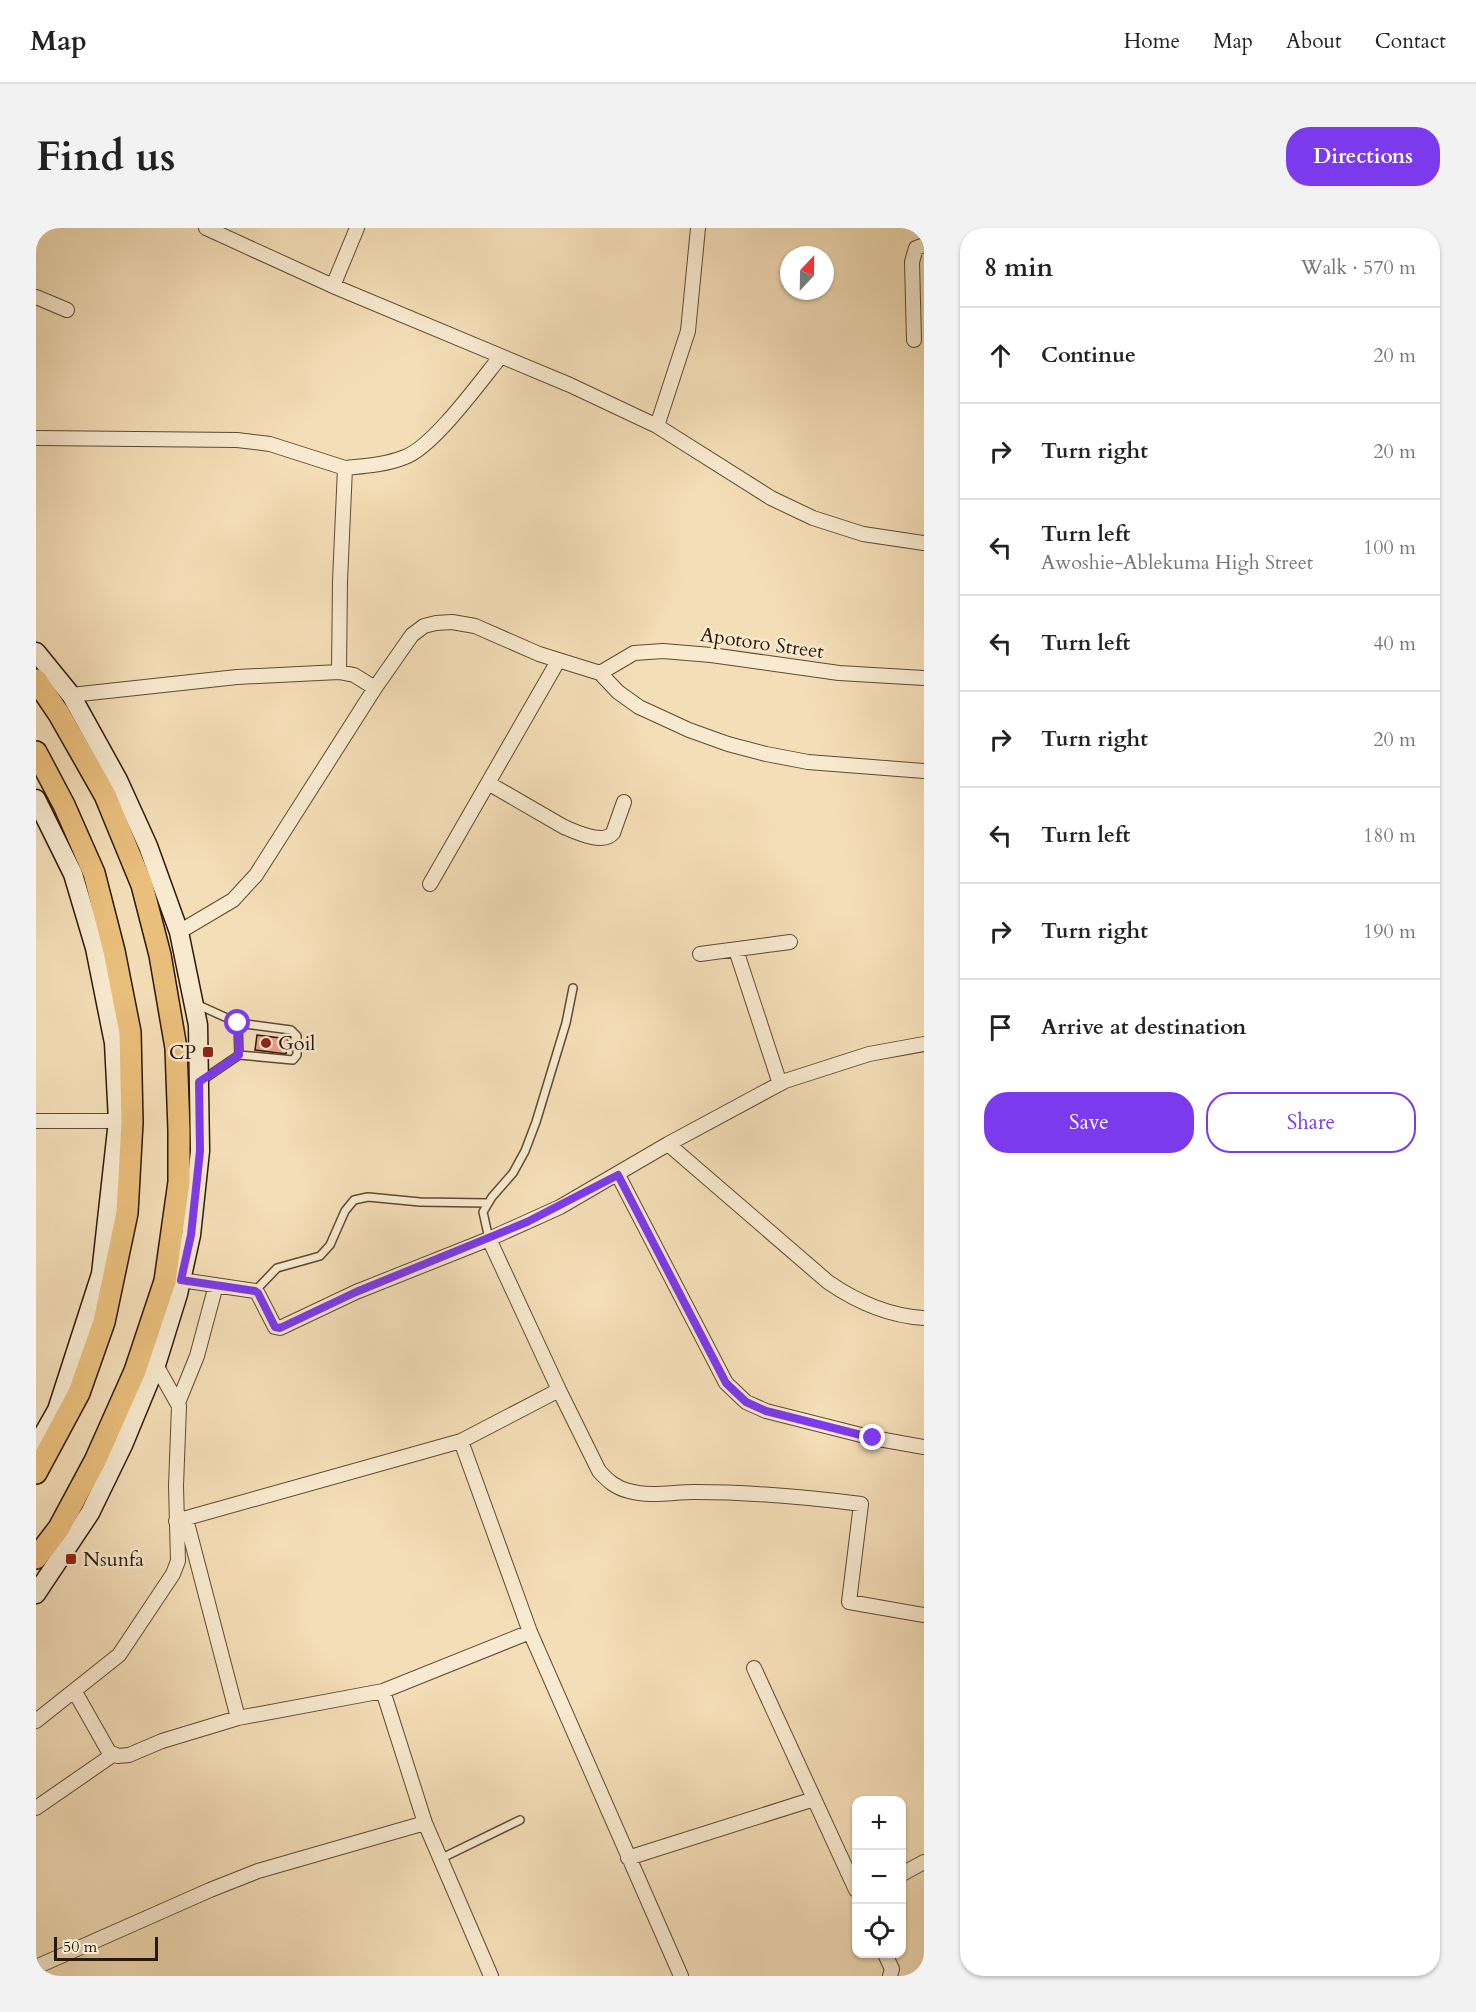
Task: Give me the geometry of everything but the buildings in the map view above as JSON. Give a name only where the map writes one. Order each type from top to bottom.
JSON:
[{"type":"main road","points":[[36,680],[59,714],[105,795],[142,885],[160,955],[176,1048],[179,1182],[165,1281],[135,1371],[95,1461],[59,1528],[36,1558]]},
{"type":"main road","points":[[36,752],[64,805],[94,873],[114,951],[130,1032],[132,1122],[127,1213],[104,1322],[79,1393],[36,1473]]},
{"type":"street","points":[[206,228],[333,286],[570,385],[657,426],[771,498],[813,518],[863,534],[924,543]]},
{"type":"street","points":[[333,286],[357,228]]},
{"type":"street","points":[[657,426],[688,331],[698,228]]},
{"type":"street","points":[[914,340],[912,262],[916,248],[924,245]]},
{"type":"street","points":[[36,297],[67,310]]},
{"type":"street","points":[[36,438],[237,440],[270,444],[345,468],[380,465],[407,457],[432,438],[501,356]]},
{"type":"street","points":[[339,672],[345,468]]},
{"type":"street","points":[[179,932],[233,900],[256,875],[375,688],[412,635],[424,626],[435,623],[453,622],[475,626],[558,661],[600,672],[618,692],[639,706],[689,730],[728,744],[808,762],[924,771]]},
{"type":"street","name":"Apotoro Street","points":[[600,672],[634,653],[663,651],[711,655],[838,673],[924,678]]},
{"type":"street","points":[[36,652],[71,695],[122,789],[148,846],[179,932],[198,1025],[200,1151],[191,1235],[181,1280],[156,1365],[123,1444],[90,1513],[36,1594]]},
{"type":"street","points":[[430,884],[558,661]]},
{"type":"street","points":[[71,695],[237,677],[339,672],[354,675],[375,688]]},
{"type":"street","points":[[488,783],[564,827],[605,838],[610,837],[613,833],[624,802]]},
{"type":"street","points":[[36,799],[73,874],[95,948],[114,1043],[118,1121],[101,1274],[57,1410],[36,1447]]},
{"type":"street","points":[[700,954],[790,942]]},
{"type":"street","points":[[736,950],[780,1084]]},
{"type":"street","points":[[181,1280],[255,1291],[275,1327],[280,1328],[356,1292],[489,1239],[560,1207],[668,1144],[780,1084],[869,1054],[924,1044]]},
{"type":"street","points":[[36,1121],[118,1121]]},
{"type":"street","points":[[668,1144],[828,1282],[868,1305],[888,1312],[924,1318]]},
{"type":"street","points":[[618,1175],[721,1372],[735,1394],[766,1411],[873,1438],[924,1447]]},
{"type":"street","points":[[489,1239],[558,1390],[599,1471],[608,1481],[616,1487],[647,1494],[694,1492],[795,1497],[861,1504],[849,1602],[924,1615]]},
{"type":"street","points":[[36,1721],[119,1655],[173,1574],[178,1561],[181,1520],[178,1403],[197,1356],[216,1286]]},
{"type":"street","points":[[156,1365],[178,1403]]},
{"type":"street","points":[[181,1520],[461,1441],[558,1390]]},
{"type":"street","points":[[461,1441],[530,1632],[681,1976]]},
{"type":"street","points":[[181,1520],[238,1718]]},
{"type":"street","points":[[75,1692],[107,1749],[114,1754],[129,1755],[162,1741],[238,1718],[383,1691],[530,1632]]},
{"type":"street","points":[[754,1668],[852,1881]]},
{"type":"street","points":[[383,1691],[425,1823],[490,1976]]},
{"type":"street","points":[[36,1808],[114,1754]]},
{"type":"street","points":[[628,1858],[814,1799]]},
{"type":"street","points":[[36,1967],[258,1871],[425,1823]]},
{"type":"street","points":[[906,1872],[924,1862]]},
{"type":"street","points":[[887,1958],[892,1969],[890,1976]]},
{"type":"lane","points":[[489,1239],[483,1212],[487,1203],[513,1173],[525,1150],[536,1122],[566,1023],[573,988]]},
{"type":"lane","points":[[193,1003],[238,1023],[291,1030],[297,1036],[297,1055],[293,1060],[239,1055],[199,1082]]},
{"type":"lane","points":[[238,1023],[239,1055]]},
{"type":"lane","points":[[255,1291],[277,1268],[320,1256],[330,1245],[345,1211],[354,1200],[368,1197],[420,1202],[487,1203]]},
{"type":"lane","points":[[440,1859],[520,1820]]},
{"type":"place","name":"Goil","points":[[266,1043]]},
{"type":"place","name":"CP","points":[[208,1052]]},
{"type":"place","name":"Nsunfa","points":[[71,1559]]},
{"type":"route","points":[[238,1023],[239,1055],[199,1082],[200,1151],[191,1235],[181,1280],[255,1291],[275,1327],[280,1328],[356,1292],[527,1222],[560,1207],[618,1175],[726,1383],[735,1394],[766,1411],[873,1438]]}]
